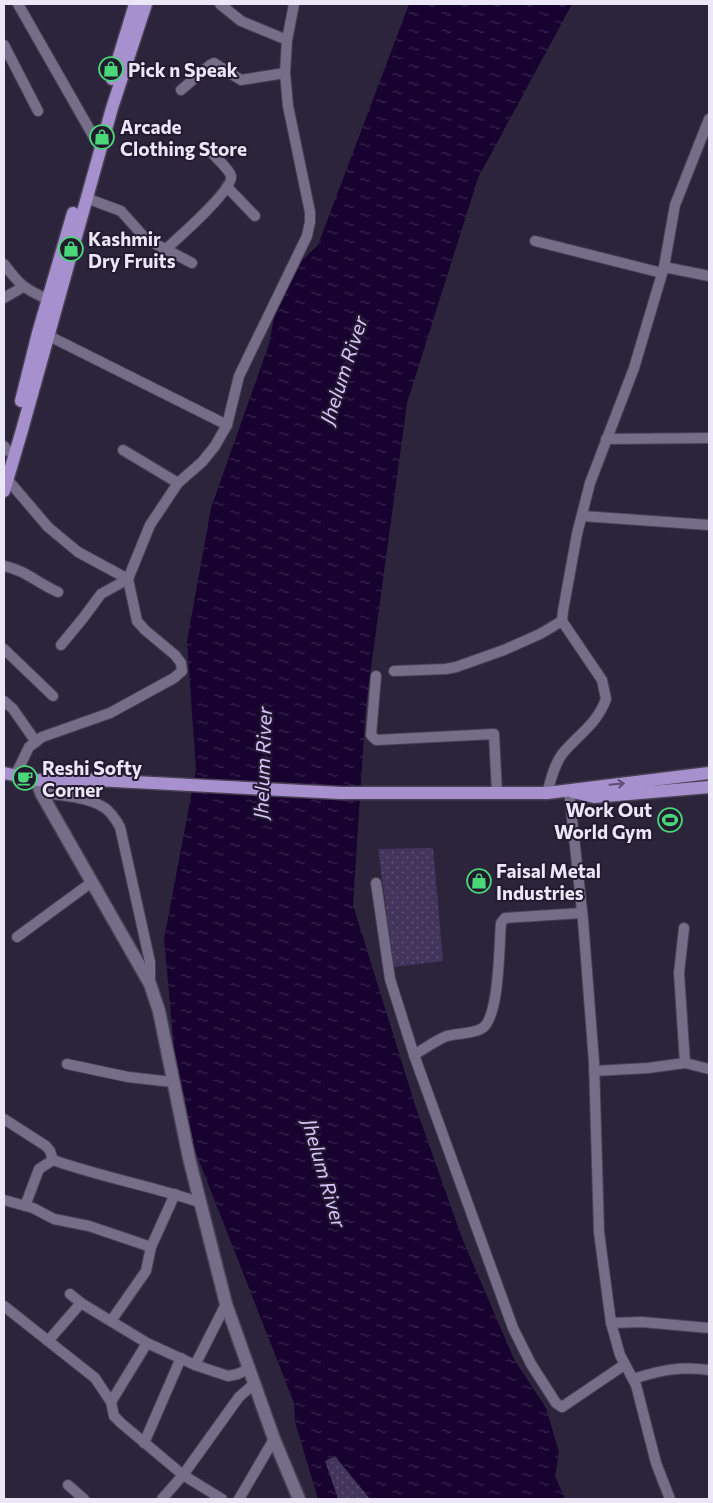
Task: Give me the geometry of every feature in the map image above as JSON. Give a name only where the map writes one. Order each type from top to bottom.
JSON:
[{"type":"main road","points":[[4,466],[6,448],[48,298],[135,4]]},
{"type":"main road","points":[[6,485],[112,108],[146,4]]},
{"type":"main road","points":[[4,766],[14,774],[37,780],[77,779],[341,793],[547,793],[709,773]]},
{"type":"main road","points":[[569,791],[594,797],[709,786]]},
{"type":"street","points":[[18,4],[95,139]]},
{"type":"street","points":[[220,4],[241,20],[287,40]]},
{"type":"street","points":[[14,774],[29,747],[42,736],[110,713],[182,672],[181,663],[175,655],[137,621],[128,579],[150,525],[178,483],[202,462],[215,446],[227,425],[239,376],[307,236],[310,212],[288,106],[285,72],[287,40],[294,4]]},
{"type":"street","points":[[4,45],[38,111]]},
{"type":"street","points":[[181,90],[212,64],[220,66],[241,80],[285,72]]},
{"type":"street","points":[[547,793],[558,760],[593,724],[606,699],[602,680],[562,621],[563,611],[590,483],[634,368],[663,270],[675,205],[709,119]]},
{"type":"street","points":[[166,249],[212,206],[227,187],[231,178],[230,174],[213,154]]},
{"type":"street","points":[[227,187],[255,216]]},
{"type":"street","points":[[86,198],[120,211],[142,236],[192,263]]},
{"type":"street","points":[[536,241],[663,270],[709,276]]},
{"type":"street","points":[[4,264],[23,287],[48,298]]},
{"type":"street","points":[[4,298],[23,287]]},
{"type":"street","points":[[47,335],[227,425]]},
{"type":"street","points":[[606,439],[709,438]]},
{"type":"street","points":[[123,450],[178,483]]},
{"type":"street","points":[[6,485],[48,527],[78,552],[128,579]]},
{"type":"street","points":[[582,516],[709,525]]},
{"type":"street","points":[[4,566],[15,568],[28,574],[58,592]]},
{"type":"street","points":[[61,645],[100,594],[128,579]]},
{"type":"street","points":[[394,671],[456,667],[504,650],[540,634],[562,621]]},
{"type":"street","points":[[4,649],[53,696]]},
{"type":"street","points":[[376,676],[371,735],[376,740],[494,734],[497,793]]},
{"type":"street","points":[[4,701],[36,742]]},
{"type":"street","points":[[37,780],[41,793],[150,984],[159,1012],[172,1082],[226,1304],[274,1439],[299,1499]]},
{"type":"street","points":[[569,791],[582,913],[594,1071],[599,1232],[611,1323],[624,1365],[633,1379],[656,1463],[670,1499]]},
{"type":"street","points":[[41,793],[70,795],[104,807],[113,815],[120,827],[150,962],[150,984]]},
{"type":"street","points":[[17,937],[92,882]]},
{"type":"street","points":[[376,884],[390,979],[414,1055],[513,1328],[531,1364],[556,1403],[562,1407],[624,1365]]},
{"type":"street","points":[[414,1055],[446,1036],[482,1029],[488,1023],[496,996],[501,923],[505,918],[582,913]]},
{"type":"street","points":[[684,928],[679,973],[685,1063]]},
{"type":"street","points":[[594,1071],[648,1068],[685,1063],[709,1069]]},
{"type":"street","points":[[67,1064],[128,1077],[172,1082]]},
{"type":"street","points":[[4,1119],[46,1146],[53,1160]]},
{"type":"street","points":[[53,1160],[81,1170],[200,1202]]},
{"type":"street","points":[[25,1206],[39,1169],[53,1160]]},
{"type":"street","points":[[110,1321],[144,1276],[151,1248],[175,1194]]},
{"type":"street","points":[[4,1200],[25,1206],[54,1219],[88,1226],[151,1248]]},
{"type":"street","points":[[70,1294],[81,1303],[147,1343],[194,1365],[228,1376],[238,1374],[250,1368]]},
{"type":"street","points":[[48,1341],[81,1303]]},
{"type":"street","points":[[194,1365],[226,1304]]},
{"type":"street","points":[[4,1306],[95,1378],[110,1402],[117,1419],[144,1443],[183,1475],[222,1499]]},
{"type":"street","points":[[611,1323],[642,1322],[709,1328]]},
{"type":"street","points":[[110,1402],[147,1343]]},
{"type":"street","points":[[144,1443],[181,1358]]},
{"type":"street","points":[[633,1379],[674,1368],[690,1367],[709,1370]]},
{"type":"street","points":[[162,1499],[183,1475],[239,1397],[254,1384]]},
{"type":"street","points":[[239,1499],[274,1439]]},
{"type":"street","points":[[68,1485],[84,1499]]},
{"type":"shaded area","points":[[433,848],[443,961],[394,967],[378,849]]},
{"type":"shaded area","points":[[335,1456],[370,1499],[338,1499],[325,1461]]},
{"type":"water","name":"Jhelum River","points":[[409,4],[572,4],[478,178],[407,403],[366,705],[353,905],[416,1108],[462,1238],[514,1359],[546,1408],[559,1452],[555,1476],[565,1499],[370,1499],[335,1456],[325,1461],[338,1499],[318,1499],[295,1422],[294,1403],[180,1112],[164,939],[196,770],[187,641],[211,508],[269,344],[281,281],[318,245]]},
{"type":"place","name":"Pick n Speak","points":[[111,69]]},
{"type":"place","name":"Arcade Clothing Store","points":[[102,137]]},
{"type":"place","name":"Kashmir Dry Fruits","points":[[71,249]]},
{"type":"place","name":"Reshi Softy Corner","points":[[25,778]]},
{"type":"place","name":"Work Out World Gym","points":[[670,820]]},
{"type":"place","name":"Faisal Metal Industries","points":[[479,881]]}]
